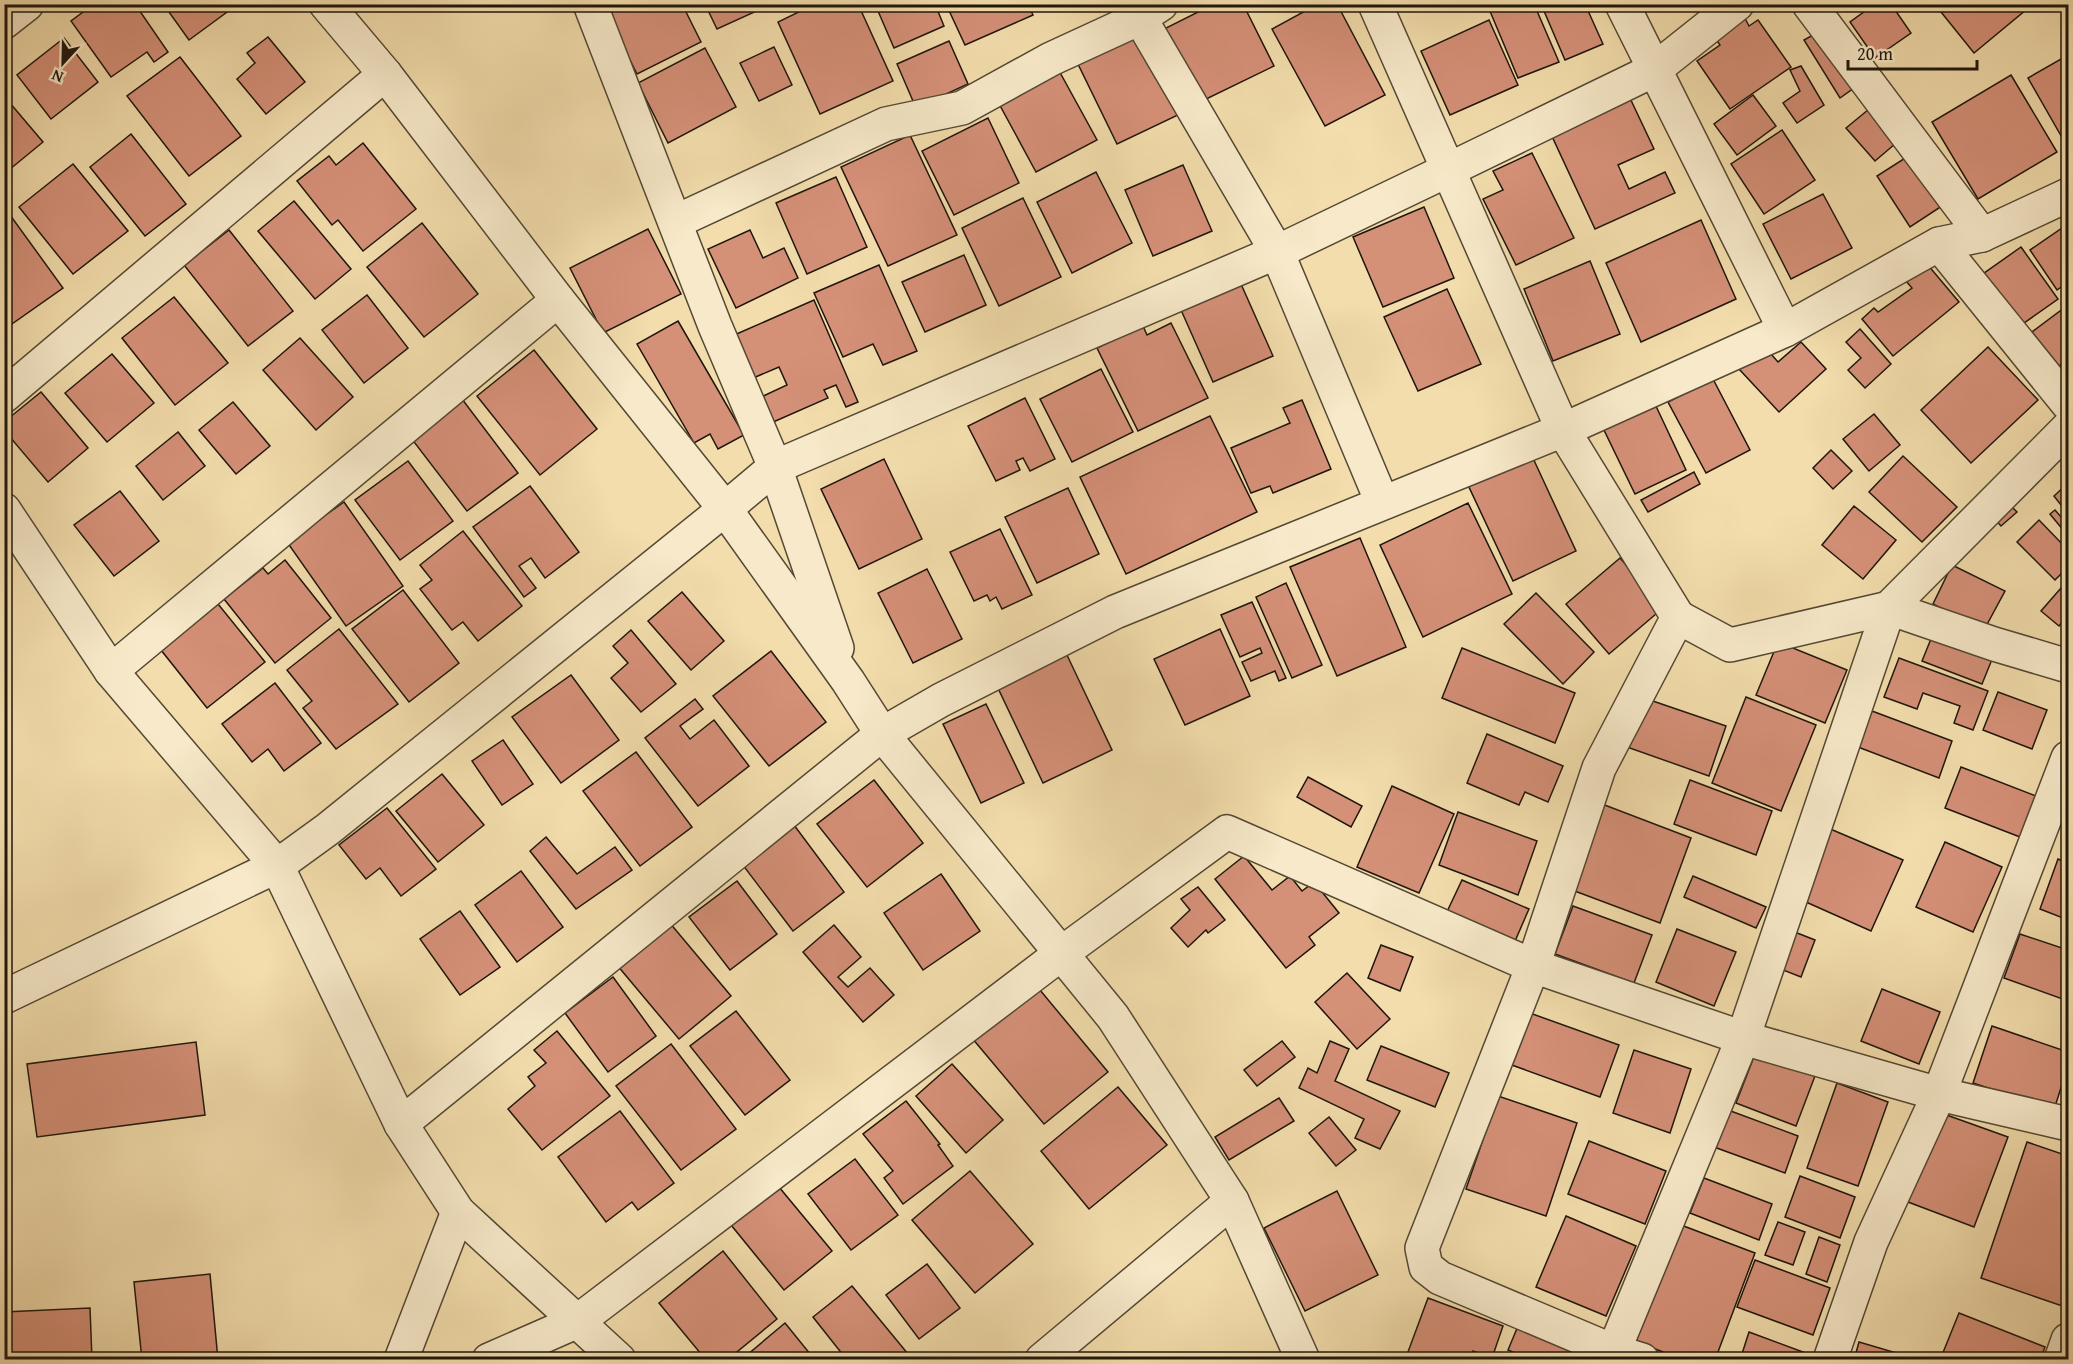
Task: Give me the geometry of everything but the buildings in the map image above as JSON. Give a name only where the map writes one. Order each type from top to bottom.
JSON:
[{"type":"street","points":[[4,22],[27,4]]},
{"type":"street","points":[[326,4],[385,74],[558,300],[726,509],[848,681],[882,734],[1113,1017],[1232,1201],[1303,1359]]},
{"type":"street","points":[[590,4],[715,326],[775,467],[848,681]]},
{"type":"street","points":[[1375,4],[1563,430],[1678,617],[1730,645],[1889,608],[1994,644],[2068,666]]},
{"type":"street","points":[[1622,4],[1785,330]]},
{"type":"street","points":[[4,997],[277,866],[328,829],[726,509],[775,467],[1277,252],[1448,170],[1654,70],[1737,4]]},
{"type":"street","points":[[1809,4],[1982,236]]},
{"type":"street","points":[[675,222],[886,124],[962,108],[1145,9],[1277,252],[1382,502]]},
{"type":"street","points":[[4,396],[385,74]]},
{"type":"street","points":[[402,1125],[882,734],[941,700],[1115,612],[1563,430],[1785,330],[1939,244],[1982,236],[2068,195]]},
{"type":"street","points":[[1939,244],[2068,404]]},
{"type":"street","points":[[111,671],[558,300]]},
{"type":"street","points":[[1678,617],[1599,768],[1533,966],[1422,1248],[1426,1268],[1440,1278],[1622,1357],[1743,1038],[1889,608],[2068,428]]},
{"type":"street","points":[[4,510],[111,671],[277,866],[402,1125],[458,1212],[619,1359]]},
{"type":"street","points":[[1830,1359],[1871,1242],[1939,1094],[2068,758]]},
{"type":"street","points":[[489,1359],[578,1321],[1062,953],[1227,832],[1533,966],[1743,1038],[1939,1094],[2068,1124]]},
{"type":"street","points":[[1042,1359],[1232,1201]]},
{"type":"street","points":[[400,1359],[458,1212]]},
{"type":"street","points":[[2061,1359],[2068,1340]]}]
